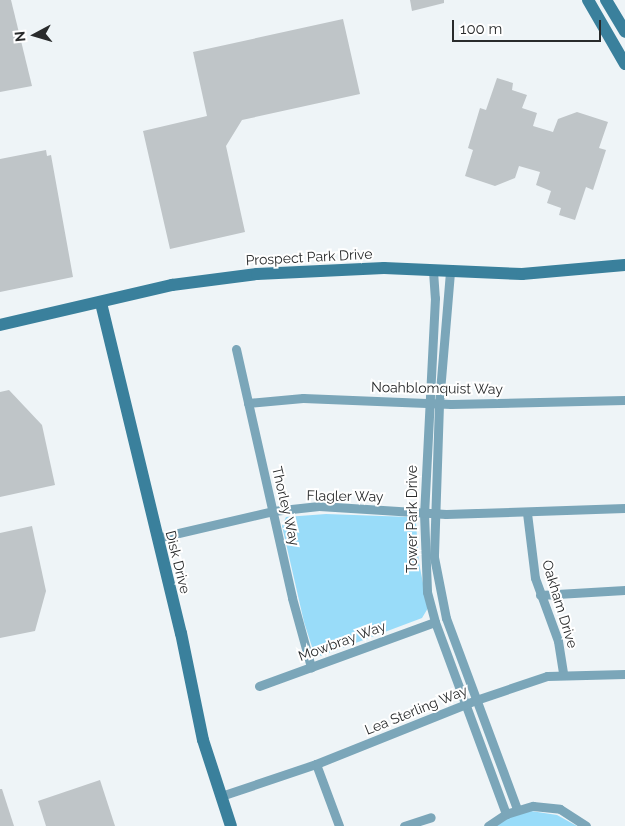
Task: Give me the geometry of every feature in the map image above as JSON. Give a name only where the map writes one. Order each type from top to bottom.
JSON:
[{"type":"street","points":[[588,0],[625,64]]},
{"type":"street","points":[[606,0],[625,32]]},
{"type":"street","name":"Prospect Park Drive","points":[[0,326],[172,285],[257,274],[384,268],[522,274],[625,265]]},
{"type":"street","name":"Tower Park Drive","points":[[433,271],[434,557],[442,602],[476,700],[518,809]]},
{"type":"street","name":"Tower Park Drive","points":[[450,272],[434,403],[424,513],[425,574],[435,622],[467,704],[506,814]]},
{"type":"street","name":"Disk Drive","points":[[101,303],[181,633],[203,740],[231,826]]},
{"type":"street","name":"Thorley Way","points":[[236,349],[311,667]]},
{"type":"street","name":"Noahblomquist Way","points":[[248,403],[303,398],[434,403],[625,400]]},
{"type":"street","name":"Flagler Way","points":[[157,538],[273,511],[319,506],[434,514],[527,513],[625,508]]},
{"type":"street","name":"Oakham Drive","points":[[527,513],[531,557],[540,595],[558,641],[563,674]]},
{"type":"street","points":[[540,595],[625,590]]},
{"type":"street","name":"Mowbray Way","points":[[260,686],[435,622]]},
{"type":"street","name":"Lea Sterling Way","points":[[221,796],[316,764],[476,700],[547,676],[563,674],[625,674]]},
{"type":"street","points":[[316,764],[339,826]]},
{"type":"street","points":[[488,826],[506,814],[533,806],[560,809],[586,826]]},
{"type":"street","points":[[404,826],[431,817]]},
{"type":"shaded area","points":[[326,514],[410,517],[416,523],[419,563],[428,608],[422,618],[321,656],[313,650],[304,622],[282,526],[286,517]]},
{"type":"shaded area","points":[[531,811],[557,815],[577,826],[495,826],[506,818]]},
{"type":"building","points":[[0,0],[11,0],[32,86],[0,92]]},
{"type":"building","points":[[410,0],[444,0],[444,3],[412,11]]},
{"type":"building","points":[[343,19],[360,94],[242,120],[226,146],[245,232],[170,249],[143,131],[207,116],[193,52]]},
{"type":"building","points":[[497,78],[513,83],[512,90],[527,95],[522,108],[537,113],[533,126],[553,132],[558,119],[577,112],[608,122],[599,148],[606,150],[593,190],[586,187],[575,220],[559,215],[561,208],[547,203],[551,191],[536,185],[540,172],[519,166],[515,178],[495,186],[465,176],[473,150],[468,148],[480,108],[486,110]]},
{"type":"building","points":[[46,150],[47,156],[51,155],[73,277],[0,292],[0,159]]},
{"type":"building","points":[[9,390],[42,425],[55,485],[0,497],[0,392]]},
{"type":"building","points":[[32,526],[46,591],[35,631],[0,638],[0,533]]},
{"type":"building","points":[[100,780],[115,826],[46,826],[38,801]]},
{"type":"building","points":[[0,789],[2,789],[14,826],[0,826]]}]
